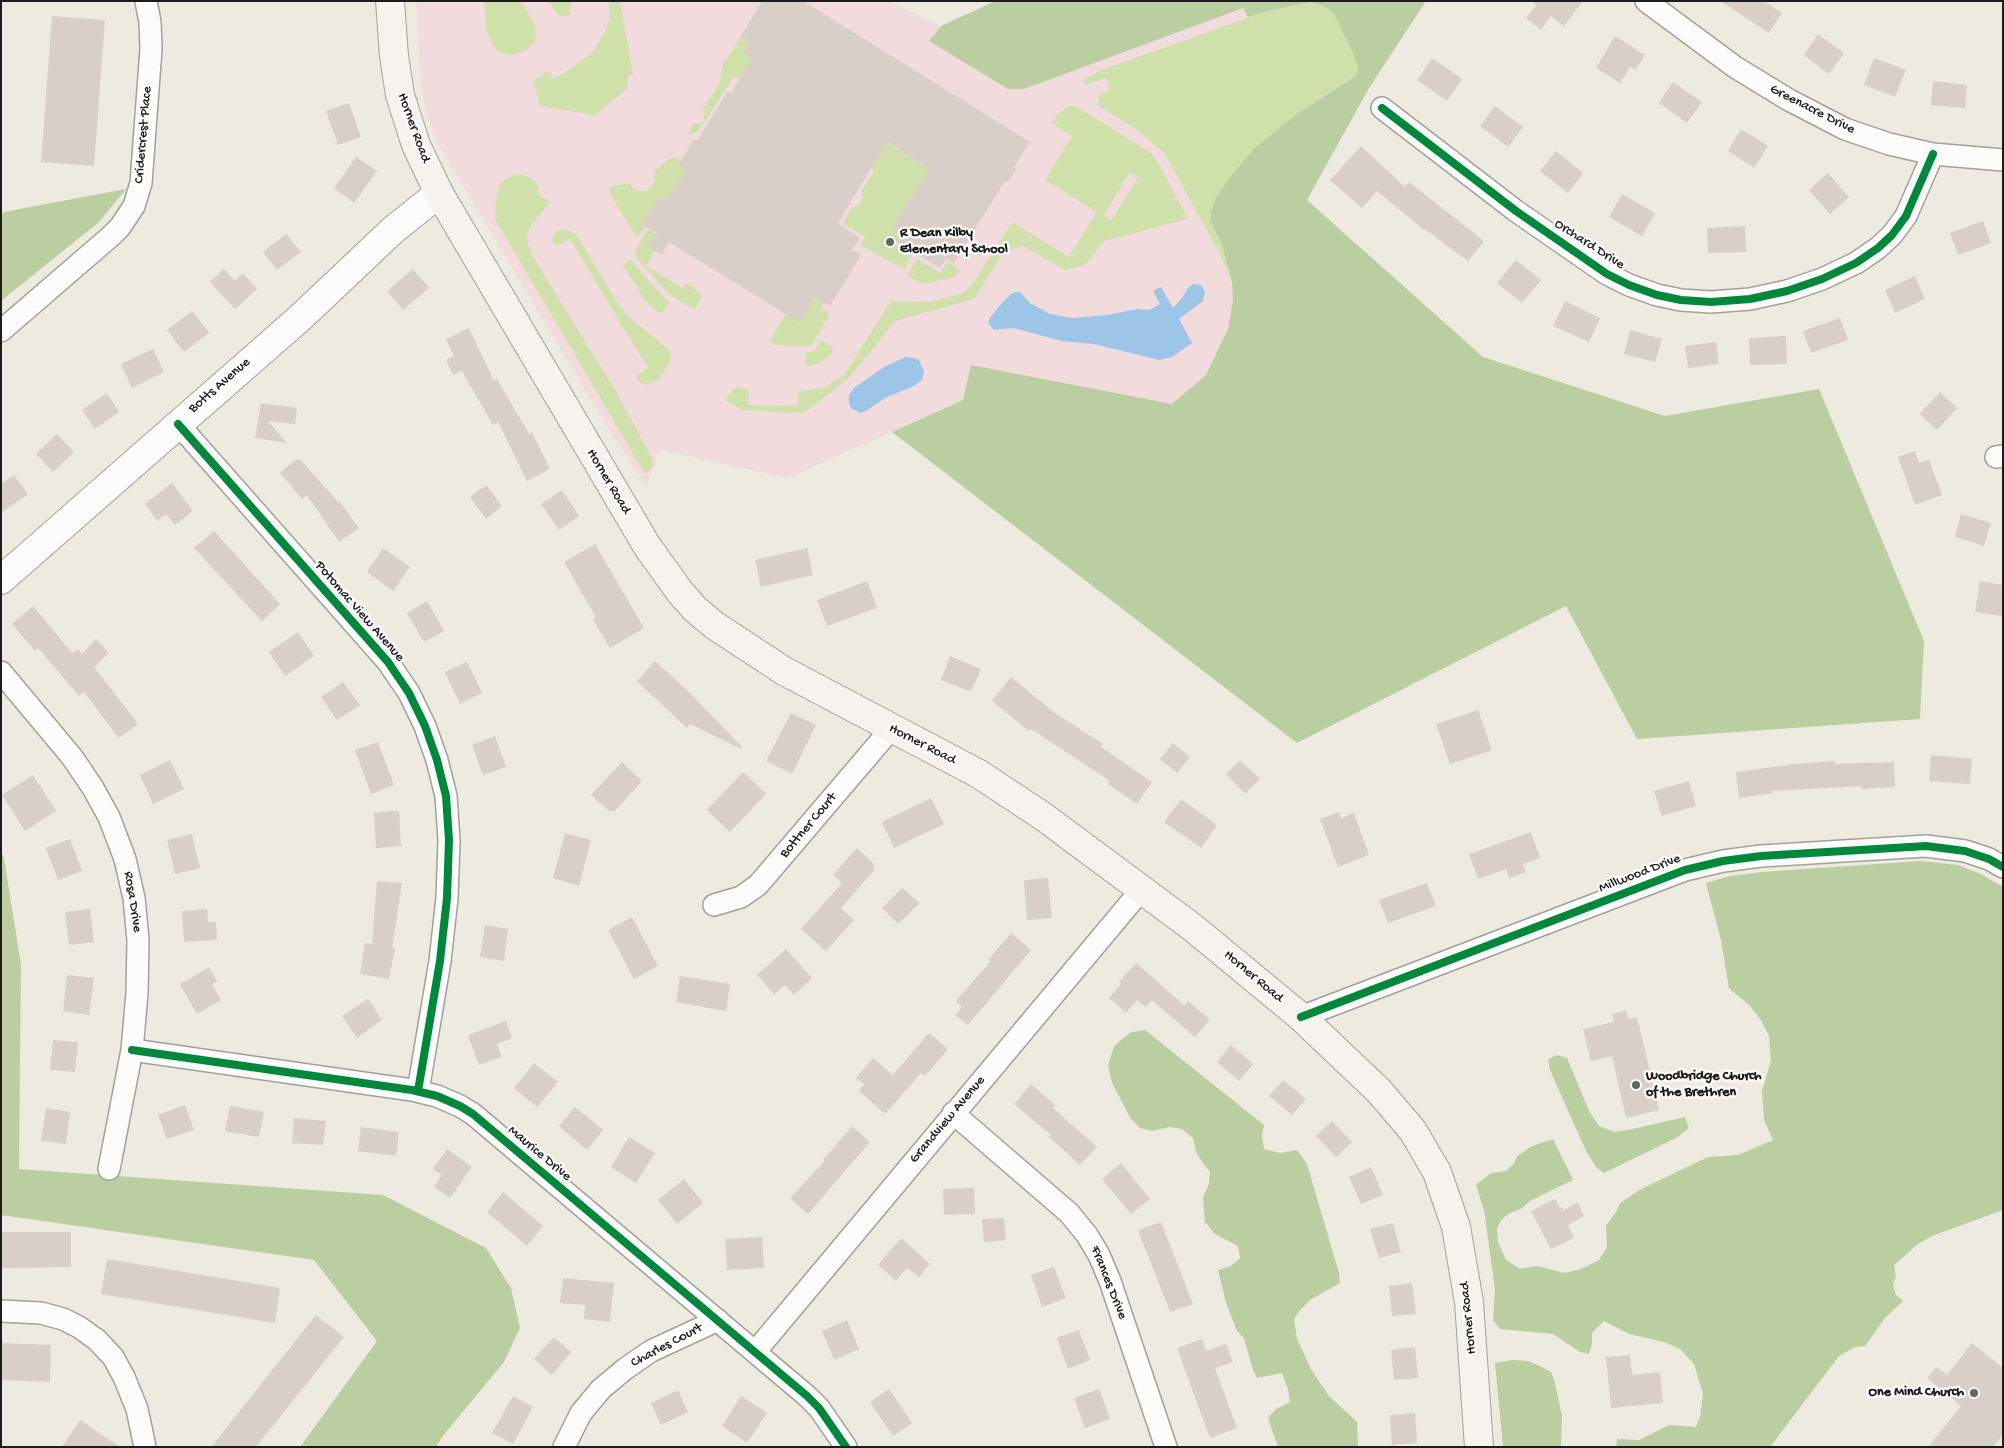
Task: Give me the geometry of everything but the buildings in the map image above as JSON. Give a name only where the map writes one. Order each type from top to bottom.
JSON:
[{"type":"main road","name":"Horner Road","points":[[390,1],[394,56],[400,95],[416,145],[439,193],[637,529],[663,571],[680,592],[714,626],[784,671],[979,774],[1044,817],[1234,960],[1301,1017],[1397,1111],[1425,1149],[1445,1192],[1456,1227],[1469,1302],[1479,1447]]},
{"type":"street","name":"Cridercrest Place","points":[[1,331],[120,228],[134,206],[141,183],[151,49],[150,22],[146,1]]},
{"type":"street","name":"Greenacre Drive","points":[[1646,1],[1735,67],[1789,100],[1845,129],[1889,144],[1933,154],[2003,160]]},
{"type":"street","name":"Orchard Drive","points":[[1382,108],[1516,210],[1607,274],[1628,285],[1657,295],[1688,301],[1711,302],[1750,299],[1787,291],[1822,279],[1856,263],[1878,248],[1892,235],[1906,216],[1933,154]]},
{"type":"street","name":"Botts Avenue","points":[[1,580],[301,317],[392,231],[439,193]]},
{"type":"street","name":"Potomac View Avenue","points":[[178,424],[388,662],[409,693],[425,726],[437,760],[446,796],[449,840],[447,898],[440,961],[418,1091]]},
{"type":"street","name":"Rosa Drive","points":[[1,672],[72,757],[93,788],[109,817],[125,859],[134,898],[138,940],[137,994],[132,1050],[109,1169]]},
{"type":"street","name":"Bottner Court","points":[[714,905],[741,897],[758,885],[892,729]]},
{"type":"street","name":"Millwood Drive","points":[[1301,1017],[1685,870],[1723,861],[1761,856],[1926,846],[1977,854],[2003,867]]},
{"type":"street","name":"Grandview Avenue","points":[[755,1352],[1142,889]]},
{"type":"street","name":"Maurice Drive","points":[[132,1050],[418,1091],[437,1096],[473,1114],[718,1320],[819,1408],[846,1447]]},
{"type":"street","name":"Frances Drive","points":[[954,1113],[1069,1213],[1087,1235],[1099,1255],[1110,1281],[1166,1447]]},
{"type":"street","points":[[1,1311],[42,1313],[63,1319],[98,1340],[113,1357],[124,1377],[137,1409],[145,1447]]},
{"type":"street","name":"Charles Court","points":[[564,1447],[581,1413],[601,1389],[625,1368],[652,1351],[718,1320]]},
{"type":"shaded area","name":"R Dean Kilby Elementary School","points":[[416,1],[889,1],[1001,56],[1174,1],[1353,1],[1369,88],[1280,248],[1237,453],[963,400],[788,478],[660,450],[646,486],[606,425],[436,141],[426,114],[421,81]]},
{"type":"green space","points":[[484,1],[521,1],[535,26],[536,34],[534,42],[525,51],[512,55],[496,50],[486,30]]},
{"type":"green space","points":[[548,1],[571,1],[570,14],[566,17],[559,16]]},
{"type":"green space","points":[[609,1],[620,1],[633,75],[628,76],[627,89],[595,115],[540,106],[534,81],[549,70],[554,79],[593,52],[606,30],[609,20]]},
{"type":"green space","points":[[995,1],[1426,1],[1369,88],[1307,200],[1483,357],[1665,416],[1819,389],[1924,641],[1920,719],[1637,739],[1566,606],[1297,743],[892,432],[963,400],[971,365],[1172,404],[1206,375],[1228,329],[1233,300],[1232,282],[1223,248],[1211,221],[1211,212],[1216,198],[1231,176],[1256,147],[1298,113],[1357,74],[1358,68],[1353,53],[1334,14],[1326,7],[1312,2],[1267,11],[1248,17],[1243,8],[1024,89],[1008,89],[929,41],[941,26]]},
{"type":"green space","points":[[1312,2],[1326,7],[1334,14],[1353,53],[1358,68],[1357,74],[1298,113],[1256,147],[1216,233],[1223,248],[1232,282],[1220,254],[1165,154],[1138,130],[1097,105],[1099,95],[1110,91],[1106,78],[1088,84],[1089,87],[1084,84],[1083,80],[1104,69],[1267,11]]},
{"type":"green space","points":[[741,36],[750,41],[743,53],[806,92],[794,111],[740,78],[734,77],[698,131],[690,135],[688,133],[694,123],[702,123],[704,120],[705,114],[702,111],[720,82],[723,64]]},
{"type":"green space","points":[[820,101],[930,169],[893,227],[902,233],[895,245],[912,255],[904,269],[860,245],[865,237],[844,224],[852,207],[859,205],[863,198],[861,192],[874,171],[871,169],[875,162],[808,120]]},
{"type":"green space","points":[[1068,106],[1075,106],[1151,153],[1188,219],[1104,241],[1085,265],[1065,270],[1023,246],[1004,251],[974,299],[895,321],[849,378],[804,413],[742,410],[725,400],[736,387],[748,390],[749,405],[797,406],[798,395],[801,391],[824,388],[844,375],[891,301],[931,302],[962,293],[971,287],[1012,222],[1069,257],[1097,212],[1045,180],[1072,136],[1052,123],[1058,114]],"holes":[[[1130,172],[1138,177],[1111,221],[1104,215]]]},
{"type":"green space","points":[[676,157],[680,160],[678,164],[686,169],[666,201],[659,197],[642,225],[645,227],[637,238],[610,194],[610,187],[629,183],[636,191],[647,191],[655,181],[654,171],[669,159]]},
{"type":"green space","points":[[517,174],[533,179],[538,187],[540,198],[550,202],[530,227],[527,235],[528,244],[532,255],[618,395],[652,458],[653,465],[647,473],[644,472],[495,219],[499,186],[503,180]]},
{"type":"green space","points":[[126,189],[99,222],[1,301],[1,216],[4,212]]},
{"type":"green space","points":[[648,229],[662,238],[646,266],[683,288],[686,283],[700,292],[702,297],[694,310],[669,294],[635,256],[638,245]]},
{"type":"green space","points":[[560,230],[569,230],[577,236],[627,315],[670,351],[671,361],[657,381],[646,385],[637,380],[637,375],[648,368],[570,239],[558,245],[554,244],[552,238]]},
{"type":"green space","points":[[917,259],[940,273],[947,262],[961,270],[952,278],[922,284],[907,276]]},
{"type":"green space","points":[[631,260],[660,294],[669,301],[663,312],[658,313],[644,299],[623,265]]},
{"type":"green space","points":[[815,298],[824,303],[821,308],[830,314],[811,346],[773,345],[771,338],[786,314],[800,323]]},
{"type":"green space","points":[[821,340],[832,347],[833,350],[830,355],[820,363],[809,366],[805,364],[806,352],[814,352]]},
{"type":"green space","points":[[1,852],[4,858],[21,965],[19,1169],[383,1195],[486,1248],[511,1288],[520,1328],[504,1362],[442,1437],[436,1447],[300,1447],[377,1341],[314,1260],[1,1215]]},
{"type":"green space","points":[[1920,861],[1958,865],[1981,874],[2003,887],[2003,1210],[1932,1236],[1918,1244],[1894,1265],[1896,1276],[1893,1285],[1896,1295],[1903,1301],[1885,1318],[1865,1346],[1855,1347],[1839,1356],[1770,1447],[1616,1447],[1617,1439],[1639,1440],[1669,1425],[1696,1427],[1700,1417],[1703,1394],[1694,1364],[1680,1349],[1664,1342],[1629,1334],[1604,1321],[1592,1333],[1592,1344],[1589,1354],[1580,1352],[1553,1334],[1500,1329],[1493,1320],[1495,1289],[1484,1210],[1476,1185],[1491,1173],[1506,1171],[1514,1164],[1517,1156],[1532,1146],[1553,1139],[1573,1180],[1530,1201],[1521,1209],[1510,1213],[1501,1220],[1497,1229],[1498,1242],[1506,1260],[1520,1269],[1537,1266],[1565,1273],[1581,1269],[1599,1260],[1607,1247],[1606,1226],[1620,1203],[1641,1189],[1708,1157],[1738,1155],[1773,1140],[1764,1120],[1762,1092],[1771,1060],[1769,1036],[1761,1020],[1750,1006],[1729,988],[1721,940],[1706,883],[1730,876],[1762,872]]},
{"type":"green space","points":[[1145,1030],[1264,1125],[1262,1136],[1264,1149],[1280,1153],[1297,1150],[1307,1164],[1339,1273],[1340,1283],[1310,1300],[1300,1310],[1294,1319],[1297,1339],[1312,1371],[1329,1396],[1357,1422],[1358,1447],[1278,1447],[1268,1418],[1276,1409],[1290,1402],[1288,1389],[1282,1373],[1257,1378],[1244,1338],[1237,1331],[1226,1303],[1218,1270],[1231,1266],[1240,1258],[1238,1246],[1215,1234],[1205,1222],[1203,1197],[1209,1184],[1210,1171],[1196,1152],[1193,1138],[1182,1129],[1170,1127],[1152,1131],[1140,1128],[1131,1119],[1112,1083],[1108,1065],[1114,1046],[1131,1032]]},
{"type":"green space","points":[[1556,1055],[1567,1058],[1589,1111],[1599,1126],[1614,1132],[1685,1117],[1689,1128],[1678,1137],[1604,1173],[1596,1167],[1586,1151],[1550,1070],[1548,1060]]},
{"type":"green space","points":[[1512,1360],[1528,1361],[1551,1372],[1562,1416],[1561,1447],[1503,1447],[1495,1363]]},
{"type":"water","points":[[1193,284],[1201,285],[1205,292],[1203,301],[1179,319],[1192,343],[1172,357],[1159,360],[1094,344],[1062,341],[1013,328],[994,330],[988,323],[1001,304],[1011,294],[1016,292],[1020,292],[1030,303],[1050,314],[1073,318],[1107,315],[1138,309],[1149,310],[1160,304],[1153,291],[1161,287],[1173,308]]},
{"type":"water","points":[[906,357],[919,360],[924,372],[922,380],[914,386],[885,398],[866,411],[860,413],[851,408],[849,395],[854,388],[884,367]]},
{"type":"cycle path","points":[[1382,108],[1516,211],[1607,274],[1629,285],[1657,295],[1681,300],[1711,302],[1750,299],[1787,291],[1822,279],[1856,263],[1878,248],[1892,235],[1906,216],[1933,154]]},
{"type":"cycle path","points":[[178,424],[388,662],[409,693],[425,726],[437,760],[446,796],[449,840],[447,898],[440,961],[418,1091]]},
{"type":"cycle path","points":[[1301,1017],[1685,870],[1723,861],[1761,856],[1926,846],[1965,851],[1989,859],[2003,867]]},
{"type":"cycle path","points":[[132,1050],[412,1090],[437,1096],[460,1106],[473,1114],[807,1396],[819,1408],[846,1447]]},
{"type":"place","name":"R Dean Kilby Elementary School","points":[[890,242]]},
{"type":"place","name":"Woodbridge Church of the Brethren","points":[[1636,1085]]},
{"type":"place","name":"One Mind Church","points":[[1974,1393]]}]
